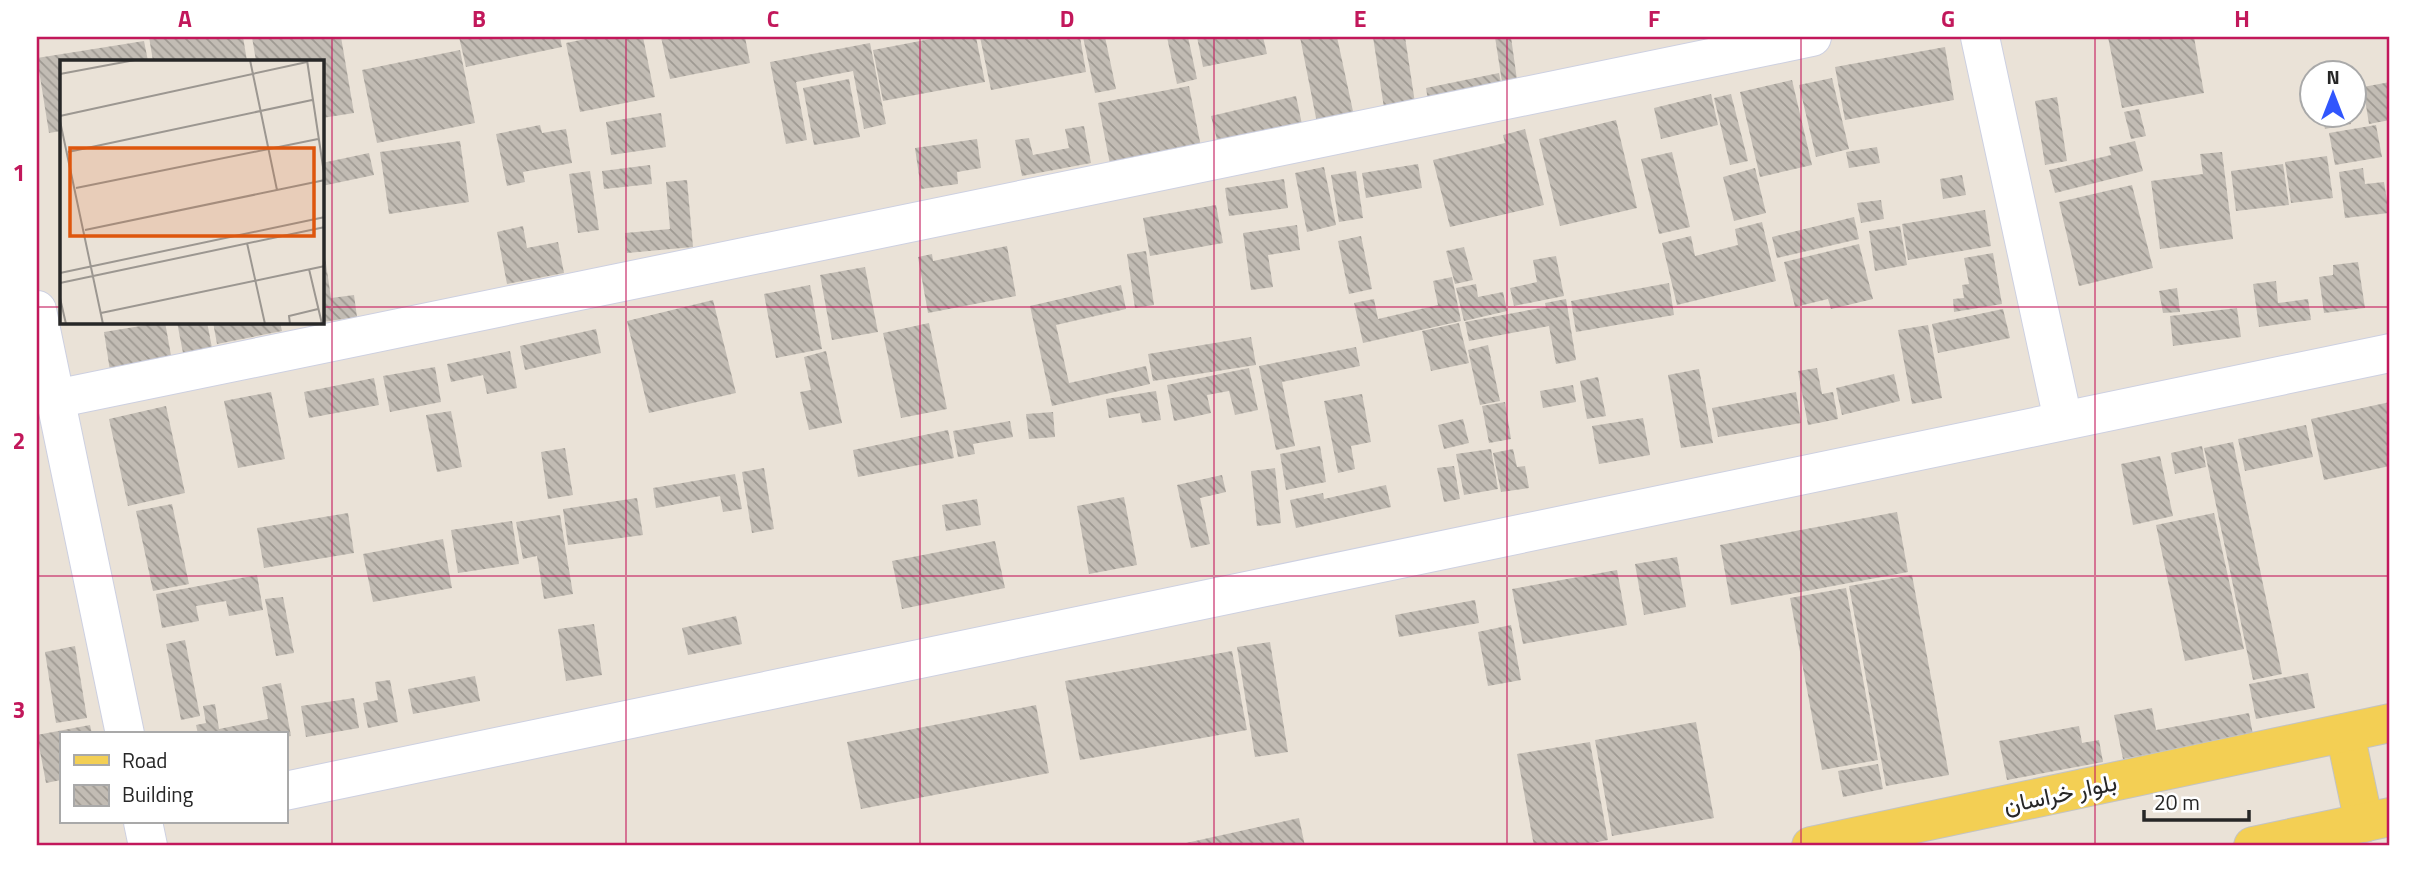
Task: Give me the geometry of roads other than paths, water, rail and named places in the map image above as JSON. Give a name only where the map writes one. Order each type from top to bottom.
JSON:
[{"type":"main road","name":"بلوار خراسان","points":[[1811,846],[2390,723]]},
{"type":"main road","points":[[2253,846],[2377,820],[2345,733]]},
{"type":"street","points":[[55,399],[1812,37]]},
{"type":"street","points":[[1980,37],[2063,420]]},
{"type":"street","points":[[37,310],[125,732]]},
{"type":"street","points":[[287,791],[2390,353]]},
{"type":"street","points":[[143,824],[148,846]]}]
